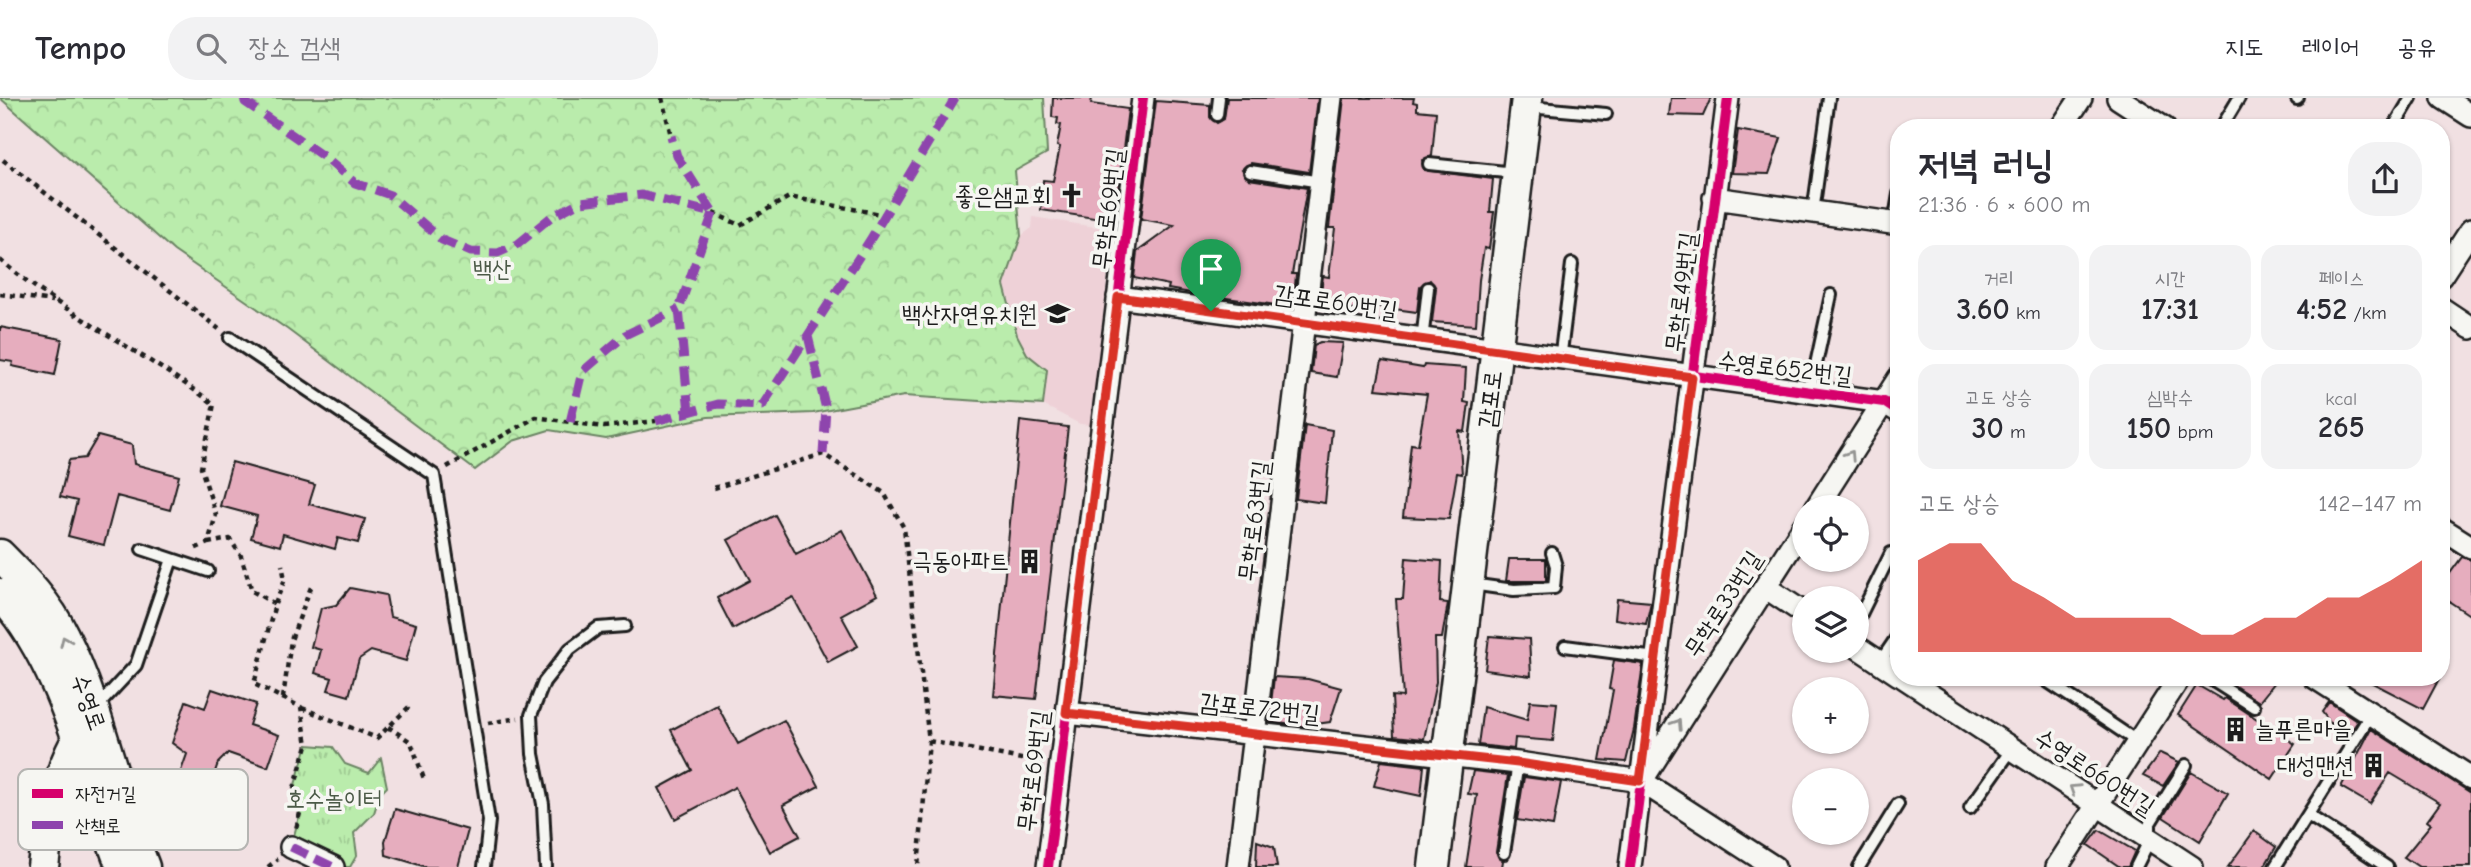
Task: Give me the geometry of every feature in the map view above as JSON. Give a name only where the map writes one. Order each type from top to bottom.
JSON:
[{"type":"street","name":"무학로69번길","points":[[1048,867],[1143,98]]},
{"type":"street","name":"무학로63번길","points":[[1238,867],[1331,98]]},
{"type":"street","name":"무학로49번길","points":[[1630,867],[1728,98]]},
{"type":"street","points":[[2067,119],[2081,98]]},
{"type":"street","points":[[2118,98],[2150,119]]},
{"type":"street","points":[[2443,98],[2471,116]]},
{"type":"street","name":"감포로","points":[[1434,867],[1526,102]]},
{"type":"street","points":[[1714,198],[1890,223]]},
{"type":"street","points":[[2450,262],[2471,230]]},
{"type":"street","name":"감포로60번길","points":[[1118,297],[1496,351]]},
{"type":"street","points":[[2450,315],[2471,328]]},
{"type":"street","name":"수영로652번길","points":[[1496,351],[1810,392],[1890,407]]},
{"type":"street","points":[[1826,495],[1890,408]]},
{"type":"street","points":[[2450,534],[2471,547]]},
{"type":"street","name":"무학로33번길","points":[[1640,781],[1792,545]]},
{"type":"street","name":"수영로","points":[[0,555],[41,601],[63,633],[112,769]]},
{"type":"street","points":[[1765,587],[1792,605]]},
{"type":"street","name":"수영로","points":[[0,594],[35,641],[87,769]]},
{"type":"street","name":"수영로660번길","points":[[1869,655],[1890,669]]},
{"type":"street","name":"수영로660번길","points":[[1928,686],[2012,749],[2192,867]]},
{"type":"street","points":[[2057,867],[2174,686]]},
{"type":"street","points":[[2330,686],[2471,778]]},
{"type":"street","points":[[64,769],[93,711]]},
{"type":"street","name":"감포로72번길","points":[[1066,713],[1518,763],[1640,781]]},
{"type":"street","points":[[1640,781],[1774,867]]},
{"type":"street","points":[[291,847],[334,867]]},
{"type":"street","name":"수영로","points":[[115,850],[121,867]]},
{"type":"street","name":"수영로","points":[[138,850],[144,867]]},
{"type":"lane","points":[[1217,115],[1219,98]]},
{"type":"lane","points":[[1813,212],[1829,98]]},
{"type":"lane","points":[[2226,119],[2239,98]]},
{"type":"lane","points":[[2398,119],[2411,98]]},
{"type":"lane","name":"감포로","points":[[1526,102],[1606,114]]},
{"type":"lane","points":[[1429,164],[1518,173]]},
{"type":"lane","points":[[1250,171],[1321,182]]},
{"type":"lane","points":[[1560,360],[1572,264]]},
{"type":"lane","name":"감포로60번길","points":[[1422,341],[1428,288]]},
{"type":"lane","name":"수영로652번길","points":[[1810,392],[1831,295]]},
{"type":"lane","points":[[230,338],[434,475],[489,821],[484,867]]},
{"type":"lane","points":[[142,549],[208,571]]},
{"type":"lane","points":[[1468,584],[1514,590],[1554,588],[1556,566],[1552,553]]},
{"type":"lane","points":[[1869,597],[1890,554]]},
{"type":"lane","points":[[93,711],[136,665],[172,559]]},
{"type":"lane","points":[[546,867],[543,804],[533,754],[531,715],[544,682],[570,649],[598,628],[625,626]]},
{"type":"lane","points":[[1565,646],[1656,658]]},
{"type":"lane","points":[[1880,662],[1890,647]]},
{"type":"lane","points":[[2053,686],[2138,743]]},
{"type":"lane","points":[[2221,686],[2255,707]]},
{"type":"lane","points":[[2275,867],[2371,714]]},
{"type":"lane","name":"수영로660번길","points":[[1970,808],[2012,749]]},
{"type":"lane","points":[[1504,853],[1518,763]]},
{"type":"lane","name":"수영로660번길","points":[[2150,839],[2150,822],[2186,765]]},
{"type":"lane","points":[[1859,867],[1898,804]]},
{"type":"lane","points":[[2308,815],[2386,867]]},
{"type":"lane","points":[[2136,867],[2150,839]]},
{"type":"path","points":[[662,98],[671,136]]},
{"type":"path","points":[[3,160],[230,338]]},
{"type":"path","points":[[713,213],[740,225],[789,197],[885,215]]},
{"type":"path","points":[[0,260],[30,285],[127,344],[214,404],[201,468],[216,515],[208,543]]},
{"type":"path","points":[[0,294],[57,301]]},
{"type":"path","points":[[434,475],[536,417],[604,427],[656,421]]},
{"type":"path","points":[[714,488],[823,454],[884,493],[904,528],[929,741],[918,867]]},
{"type":"path","points":[[172,559],[208,543],[230,539],[241,556],[252,591],[275,604]]},
{"type":"path","points":[[282,565],[285,579],[275,604],[254,684],[301,707],[377,738],[411,705]]},
{"type":"path","points":[[283,698],[291,640],[311,587]]},
{"type":"path","points":[[268,867],[291,847],[300,813],[294,788],[307,745],[301,707]]},
{"type":"path","points":[[474,726],[531,715]]},
{"type":"path","points":[[388,727],[411,742],[424,779]]},
{"type":"path","points":[[929,741],[1060,766]]},
{"type":"shaded area","name":"백산자연유치원","points":[[1033,217],[1108,229],[1111,237],[1092,425],[1080,424],[1043,405],[1047,370],[1027,354],[1017,335],[1004,285],[1021,236],[1032,228]]},
{"type":"green space","name":"백산","points":[[0,98],[1044,98],[1047,153],[1015,171],[1021,236],[1004,285],[1017,335],[1027,354],[1047,370],[1043,405],[904,396],[813,413],[708,417],[606,439],[549,430],[513,441],[475,470],[287,329],[174,251]]},
{"type":"green space","name":"호수놀이터","points":[[307,745],[333,747],[345,764],[369,773],[381,758],[387,787],[380,794],[374,813],[354,833],[357,855],[350,867],[333,867],[291,847],[300,813],[294,788]]},
{"type":"building","points":[[1053,98],[1092,98],[1091,104],[1128,109],[1115,214],[1109,212],[1107,220],[1041,210],[1043,180],[1053,181],[1060,147],[1057,146],[1061,125],[1057,124],[1058,118],[1052,117]]},
{"type":"building","points":[[1227,98],[1318,98],[1309,172],[1251,163],[1242,169],[1249,179],[1307,188],[1292,274],[1296,274],[1294,298],[1283,306],[1168,289],[1169,285],[1134,278],[1137,252],[1174,225],[1141,219],[1156,101],[1210,105],[1210,117],[1217,123],[1224,119]]},
{"type":"building","points":[[1344,98],[1414,98],[1417,110],[1436,112],[1432,156],[1422,160],[1424,170],[1493,179],[1490,212],[1494,212],[1489,249],[1484,248],[1476,325],[1432,322],[1436,288],[1430,280],[1420,286],[1417,312],[1373,306],[1372,312],[1322,306],[1320,302],[1323,276],[1329,277],[1335,228],[1329,228]]},
{"type":"building","points":[[1671,98],[1711,98],[1703,116],[1669,115]]},
{"type":"building","points":[[1738,130],[1781,138],[1769,174],[1732,173]]},
{"type":"building","points":[[0,327],[62,339],[55,375],[12,366],[13,362],[0,360]]},
{"type":"building","points":[[1320,342],[1343,343],[1337,377],[1311,373],[1314,345]]},
{"type":"building","points":[[1382,361],[1423,368],[1424,365],[1466,368],[1464,402],[1469,403],[1465,432],[1459,431],[1462,474],[1457,473],[1449,519],[1403,517],[1411,444],[1418,445],[1427,394],[1376,389]]},
{"type":"building","name":"극동아파트","points":[[1020,421],[1068,427],[1036,699],[993,695]]},
{"type":"building","points":[[1305,425],[1332,430],[1325,503],[1296,499]]},
{"type":"building","points":[[98,436],[132,445],[134,464],[179,476],[170,510],[117,496],[104,545],[68,536],[77,501],[60,497],[69,460],[85,458]]},
{"type":"building","points":[[232,462],[315,485],[309,504],[365,519],[358,543],[338,538],[335,549],[283,534],[280,546],[251,538],[257,516],[220,506]]},
{"type":"building","points":[[775,515],[796,554],[842,530],[877,595],[841,615],[858,646],[828,662],[793,597],[733,629],[717,598],[750,580],[728,540]]},
{"type":"building","points":[[2462,557],[2471,560],[2471,616],[2450,602],[2450,573]]},
{"type":"building","points":[[1406,558],[1442,561],[1440,602],[1448,603],[1442,638],[1435,638],[1436,682],[1424,739],[1394,736],[1392,696],[1403,697],[1396,599],[1403,599]]},
{"type":"building","points":[[1509,559],[1546,559],[1546,581],[1506,581]]},
{"type":"building","points":[[350,588],[386,595],[390,617],[416,624],[406,661],[371,651],[359,659],[349,696],[328,690],[332,678],[315,673],[321,650],[311,647],[321,608],[336,605]]},
{"type":"building","points":[[1617,599],[1651,602],[1646,624],[1615,619]]},
{"type":"building","points":[[1489,636],[1529,639],[1531,676],[1485,670]]},
{"type":"building","points":[[1614,660],[1643,664],[1634,729],[1626,762],[1600,760],[1613,690],[1609,689]]},
{"type":"building","points":[[1274,677],[1308,679],[1341,688],[1330,722],[1302,726],[1269,722]]},
{"type":"building","name":"늘푸른마을","points":[[2199,686],[2223,700],[2225,698],[2295,744],[2272,779],[2178,715]]},
{"type":"building","points":[[2235,686],[2272,686],[2259,702]]},
{"type":"building","points":[[2378,686],[2435,686],[2423,709]]},
{"type":"building","points":[[212,689],[256,704],[249,725],[279,735],[268,767],[228,753],[216,769],[182,769],[187,754],[172,743],[186,701],[205,708]]},
{"type":"building","points":[[1530,701],[1557,703],[1553,741],[1515,738],[1514,749],[1478,745],[1483,707],[1527,720]]},
{"type":"building","points":[[2329,702],[2358,721],[2349,734],[2334,728],[2322,712]]},
{"type":"building","points":[[717,705],[738,744],[784,720],[819,786],[783,805],[800,836],[770,852],[735,787],[675,819],[659,788],[692,770],[671,730]]},
{"type":"building","points":[[2371,729],[2471,793],[2471,867],[2419,867],[2404,857],[2431,824],[2427,821],[2440,803],[2390,773],[2370,804],[2341,787]]},
{"type":"building","points":[[2160,753],[2179,762],[2163,786],[2143,776]]},
{"type":"building","points":[[1381,761],[1424,766],[1421,796],[1374,786]]},
{"type":"building","points":[[1473,771],[1508,775],[1496,852],[1503,861],[1502,867],[1466,867],[1477,795],[1468,794]]},
{"type":"building","points":[[2191,772],[2228,793],[2200,841],[2163,817]]},
{"type":"building","points":[[1524,777],[1561,782],[1553,826],[1517,820]]},
{"type":"building","points":[[395,809],[468,830],[458,867],[426,867],[386,855],[385,841]]},
{"type":"building","points":[[2099,830],[2135,851],[2128,867],[2120,867],[2088,845]]},
{"type":"building","points":[[2254,831],[2276,847],[2264,867],[2228,867]]},
{"type":"building","points":[[1257,841],[1274,847],[1277,867],[1256,867]]},
{"type":"marked path","points":[[244,98],[245,102],[324,157],[355,183],[390,195],[442,240],[471,252],[498,253],[518,244],[551,217],[580,202],[642,195],[713,213],[677,156],[671,136]]},
{"type":"marked path","points":[[656,421],[718,404],[762,406],[870,240],[955,98]]},
{"type":"marked path","points":[[689,412],[679,309],[713,213]]},
{"type":"marked path","points":[[570,422],[582,372],[625,335],[679,309]]},
{"type":"marked path","points":[[808,336],[826,409],[823,454]]},
{"type":"marked path","points":[[291,847],[333,867]]},
{"type":"cycle path","points":[[1048,867],[1143,98]]},
{"type":"cycle path","points":[[1630,867],[1728,98]]},
{"type":"cycle path","points":[[1118,297],[1884,402],[1890,406]]},
{"type":"place","name":"좋은샘교회","points":[[1071,196]]},
{"type":"place","name":"백산자연유치원","points":[[1057,314]]},
{"type":"place","name":"극동아파트","points":[[1029,561]]},
{"type":"place","name":"늘푸른마을","points":[[2235,729]]},
{"type":"place","name":"대성맨션","points":[[2374,765]]},
{"type":"route","points":[[1118,297],[1211,311],[1692,377],[1640,781],[1518,763],[1066,713],[1118,297]]}]
